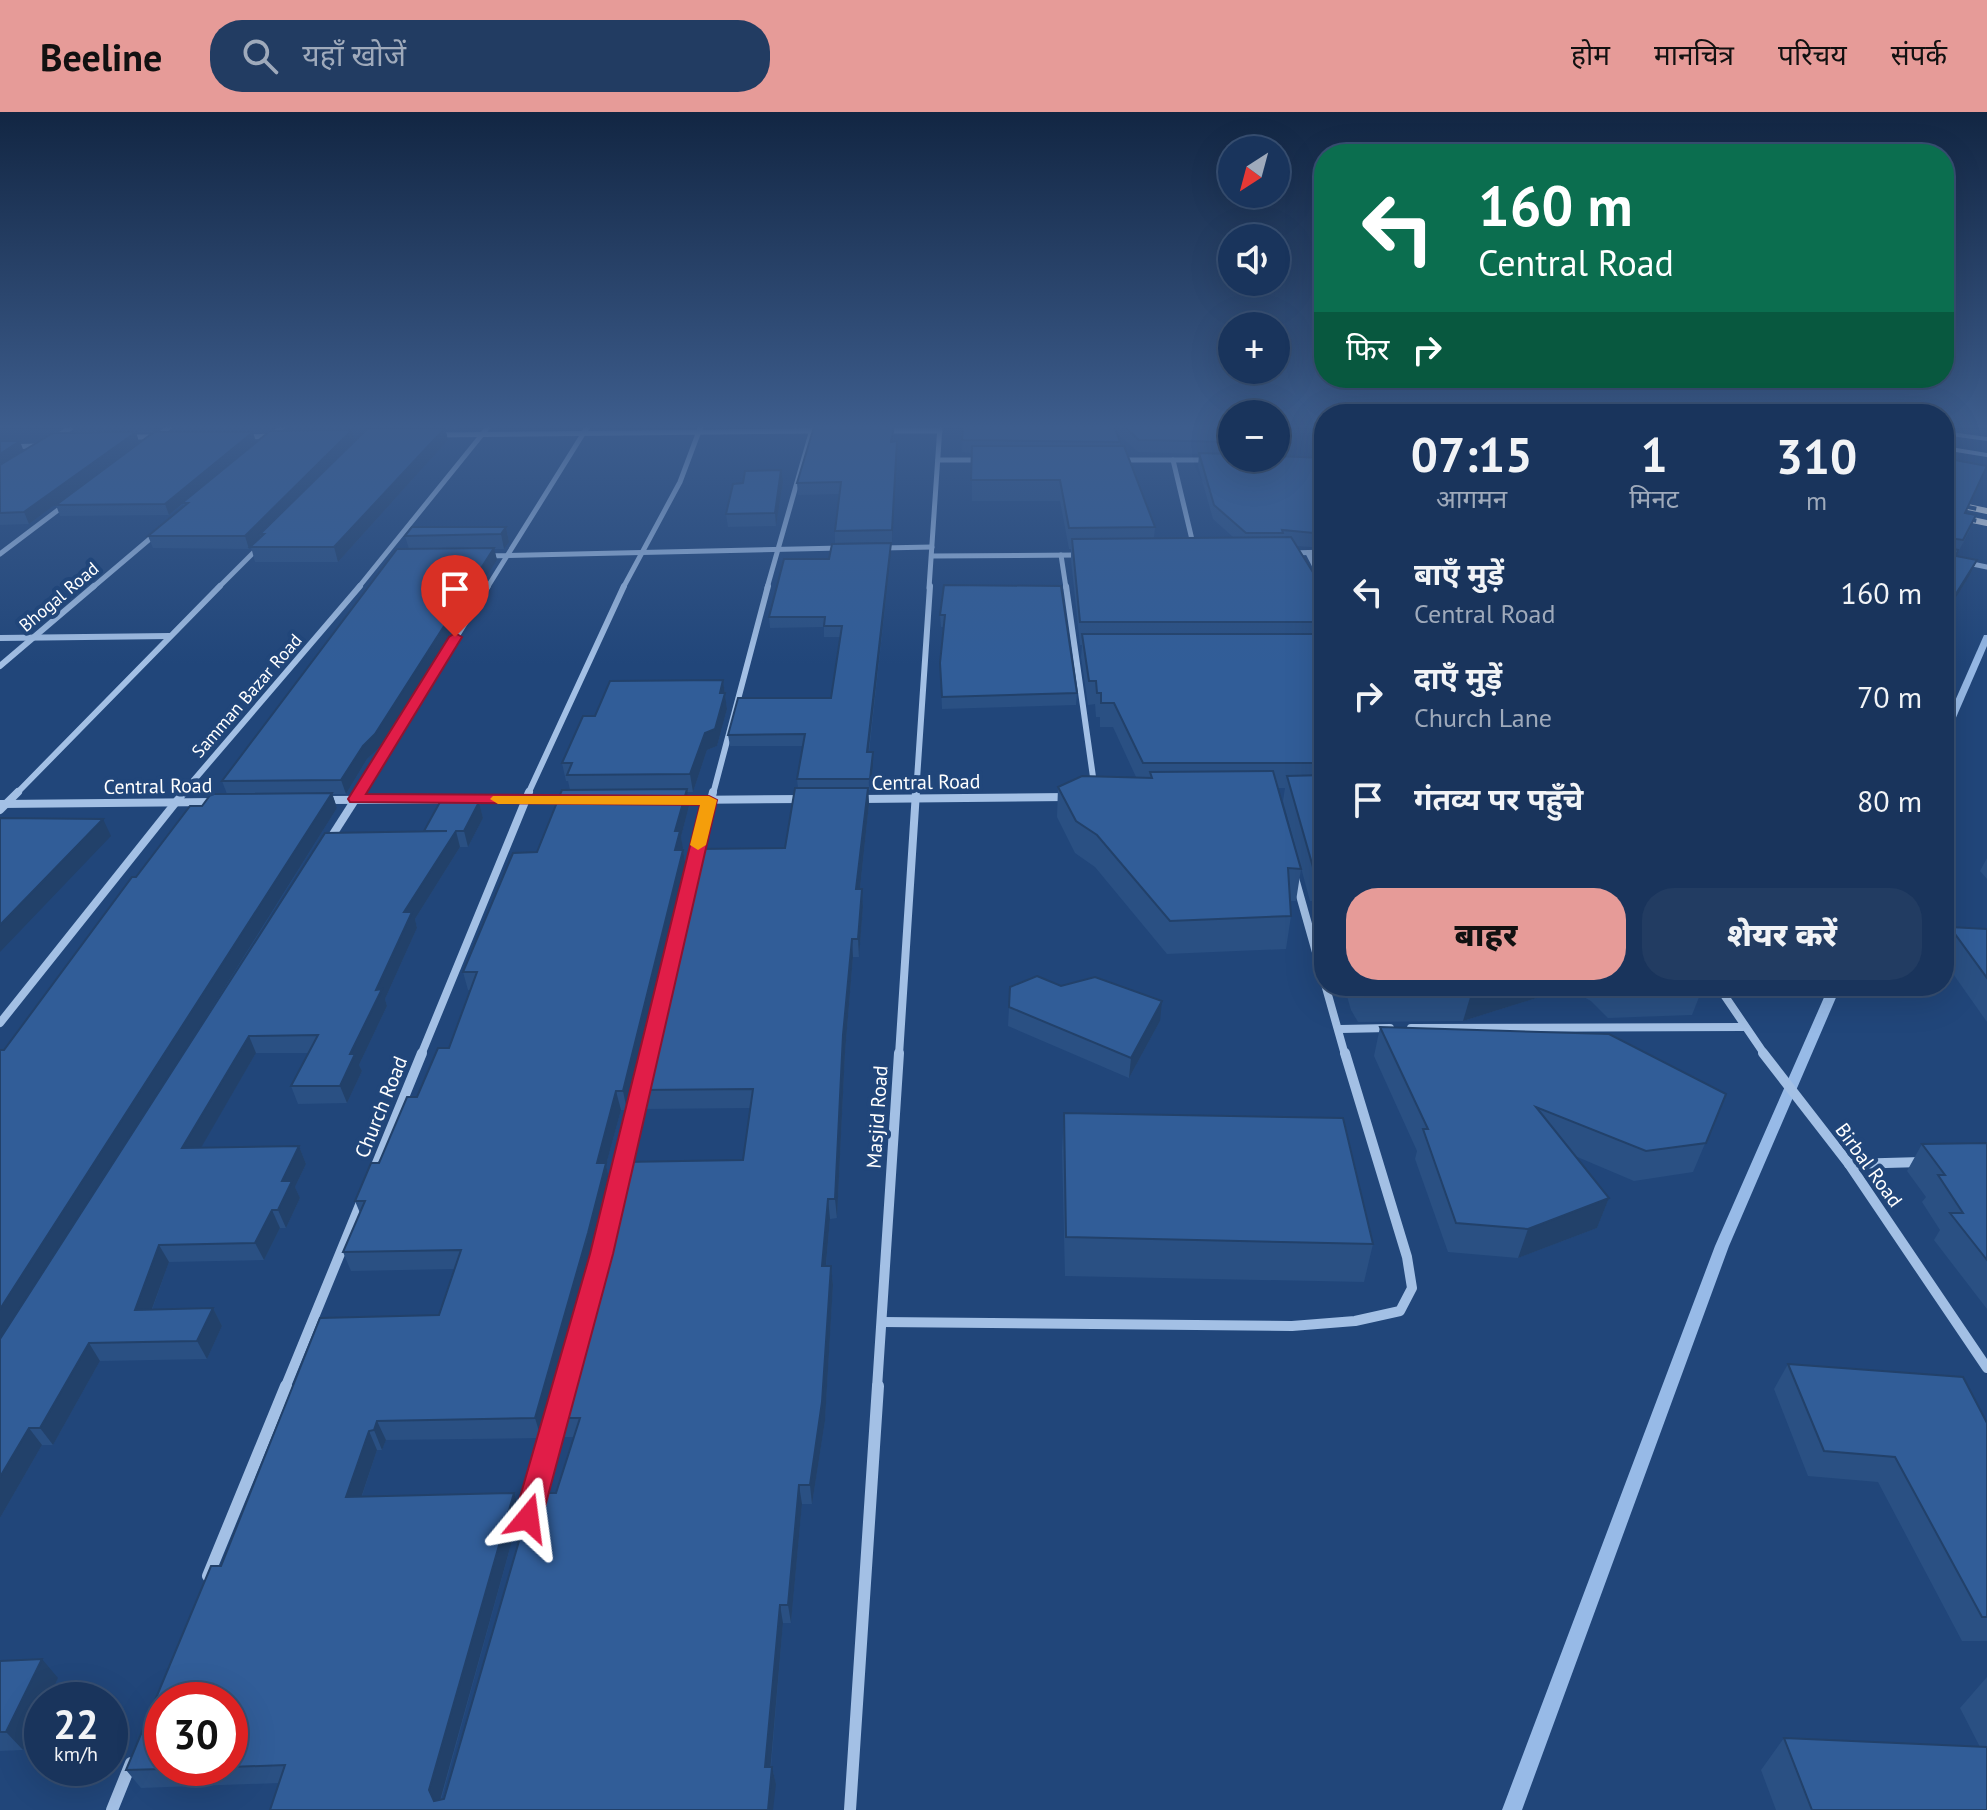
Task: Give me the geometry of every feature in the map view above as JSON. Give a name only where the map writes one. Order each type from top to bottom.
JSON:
[{"type":"street","points":[[0,554],[65,505]]},
{"type":"street","name":"Samman Bazar Road","points":[[0,1023],[174,803],[426,505]]},
{"type":"street","points":[[322,852],[538,505]]},
{"type":"street","name":"Church Road","points":[[370,1180],[526,799],[640,551],[667,505]]},
{"type":"street","points":[[662,997],[709,800],[788,505]]},
{"type":"street","name":"Masjid Road","points":[[850,1810],[935,505]]},
{"type":"street","points":[[1180,553],[1195,553],[1184,505]]},
{"type":"street","name":"Bhogal Road","points":[[0,666],[163,527]]},
{"type":"street","points":[[2,806],[270,536]]},
{"type":"street","points":[[475,556],[854,548]]},
{"type":"street","points":[[870,548],[1091,554]]},
{"type":"street","points":[[1280,553],[1314,553]]},
{"type":"street","points":[[1308,553],[1314,565]]},
{"type":"street","points":[[1061,555],[1095,797]]},
{"type":"street","points":[[386,556],[401,556]]},
{"type":"street","points":[[1954,560],[1987,567]]},
{"type":"street","points":[[0,638],[170,636]]},
{"type":"street","points":[[1075,651],[1088,651]]},
{"type":"street","name":"Central Road","points":[[852,799],[1080,797]]},
{"type":"street","points":[[310,800],[572,799]]},
{"type":"street","points":[[663,800],[820,799]]},
{"type":"street","name":"Central Road","points":[[2,806],[219,802]]},
{"type":"street","points":[[1294,872],[1314,954]]},
{"type":"street","points":[[882,1322],[1292,1326],[1355,1321],[1400,1311],[1412,1288],[1407,1257],[1340,1029],[1327,996]]},
{"type":"street","name":"Birbal Road","points":[[1724,996],[1743,1027],[1849,1164],[1987,1368]]},
{"type":"street","points":[[1340,1029],[1743,1027]]},
{"type":"street","points":[[619,1179],[644,1073]]},
{"type":"street","points":[[1849,1164],[1932,1162]]},
{"type":"street","points":[[202,1590],[364,1195]]},
{"type":"street","points":[[530,1510],[560,1404]]},
{"type":"street","points":[[112,1810],[136,1751]]},
{"type":"building","points":[[0,505],[33,505],[24,512],[0,513]]},
{"type":"building","points":[[185,505],[276,505],[245,536],[148,536]]},
{"type":"building","points":[[289,505],[373,505],[334,547],[250,547],[264,534],[260,534]]},
{"type":"building","points":[[728,505],[776,505],[775,513],[726,514]]},
{"type":"building","points":[[838,505],[893,505],[892,530],[835,531]]},
{"type":"building","points":[[1065,505],[1147,505],[1155,527],[1069,528]]},
{"type":"building","points":[[1214,505],[1314,505],[1314,533],[1282,530],[1283,533],[1246,533]]},
{"type":"building","points":[[1954,505],[1969,505],[1965,513],[1976,515],[1963,540],[1954,539]]},
{"type":"building","points":[[412,527],[506,527],[501,534],[405,536]]},
{"type":"building","points":[[1291,537],[1314,574],[1314,622],[1080,622],[1072,539]]},
{"type":"building","points":[[891,543],[867,752],[873,752],[870,779],[797,779],[805,734],[728,735],[738,698],[831,698],[842,626],[824,626],[825,617],[769,617],[784,559],[829,559],[832,544]]},
{"type":"building","points":[[494,548],[375,734],[363,746],[341,780],[222,781],[397,549]]},
{"type":"building","points":[[1954,549],[1958,550],[1956,556],[1977,560],[1954,597]]},
{"type":"building","points":[[944,585],[1061,586],[1077,693],[942,697],[940,663],[945,615],[940,615]]},
{"type":"building","points":[[1082,634],[1314,634],[1314,763],[1143,763],[1114,703],[1101,703],[1096,681],[1089,681]]},
{"type":"building","points":[[723,680],[720,693],[725,693],[715,729],[705,733],[690,774],[567,775],[572,763],[562,763],[583,716],[595,716],[610,681]]},
{"type":"building","points":[[1273,771],[1301,869],[1288,868],[1291,916],[1170,921],[1097,835],[1076,821],[1058,787],[1082,776],[1152,778],[1150,772]]},
{"type":"building","points":[[1314,775],[1314,870],[1287,776]]},
{"type":"building","points":[[795,788],[868,788],[856,889],[862,889],[858,939],[852,939],[843,1035],[835,1199],[828,1199],[822,1266],[831,1266],[822,1402],[810,1485],[799,1485],[788,1605],[780,1605],[765,1767],[772,1767],[768,1810],[270,1810],[285,1765],[248,1766],[248,1682],[163,1682],[211,1566],[221,1566],[320,1318],[439,1315],[461,1250],[343,1252],[365,1201],[355,1201],[371,1163],[379,1163],[407,1097],[417,1097],[438,1048],[449,1048],[477,972],[463,972],[513,853],[537,852],[562,790],[687,789],[675,831],[680,831],[675,850],[683,850],[623,1091],[616,1091],[597,1163],[606,1163],[588,1233],[535,1418],[377,1421],[374,1430],[369,1431],[346,1497],[514,1493],[429,1790],[434,1801],[444,1799],[533,1493],[556,1493],[580,1418],[554,1418],[622,1162],[743,1160],[753,1089],[640,1090],[698,849],[785,848]]},
{"type":"building","points":[[332,793],[0,1309],[0,1050],[4,1050],[132,877],[136,877],[190,806],[202,806],[211,794]]},
{"type":"building","points":[[440,802],[479,802],[464,831],[456,831],[404,912],[412,912],[376,990],[382,989],[350,1054],[355,1054],[340,1086],[291,1086],[318,1035],[249,1036],[182,1148],[299,1146],[282,1181],[292,1181],[278,1210],[272,1210],[255,1243],[159,1245],[135,1310],[213,1308],[197,1341],[89,1343],[40,1428],[29,1428],[0,1477],[0,1339],[325,833],[447,831],[424,831]]},
{"type":"building","points":[[0,818],[103,819],[0,925]]},
{"type":"building","points":[[1954,927],[1987,929],[1987,978],[1954,933]]},
{"type":"building","points":[[1037,976],[1061,986],[1095,977],[1162,1001],[1131,1058],[1009,1007],[1010,987]]},
{"type":"building","points":[[1380,1027],[1609,1034],[1726,1094],[1706,1143],[1646,1151],[1536,1107],[1609,1198],[1528,1229],[1456,1223],[1423,1129],[1428,1129]]},
{"type":"building","points":[[1064,1113],[1343,1118],[1373,1244],[1066,1237]]},
{"type":"building","points":[[1987,1143],[1987,1260],[1950,1213],[1963,1213],[1938,1175],[1945,1175],[1922,1144]]},
{"type":"building","points":[[1788,1364],[1963,1377],[1987,1423],[1987,1617],[1982,1617],[1895,1457],[1824,1451]]},
{"type":"building","points":[[42,1659],[31,1682],[24,1682],[24,1696],[6,1732],[0,1732],[0,1661]]},
{"type":"building","points":[[144,1727],[144,1770],[128,1770]]},
{"type":"building","points":[[1784,1738],[1987,1747],[1987,1810],[1812,1810]]},
{"type":"waterway","points":[[1954,713],[1987,637]]},
{"type":"waterway","points":[[1512,1810],[1722,1246],[1831,996]]},
{"type":"railway","points":[[1959,505],[1987,511]]},
{"type":"railway","points":[[1954,516],[1987,523]]},
{"type":"slow traffic","points":[[498,799],[709,800],[698,845]]},
{"type":"route","points":[[455,637],[355,799],[709,800],[601,1254],[528,1518]]}]
